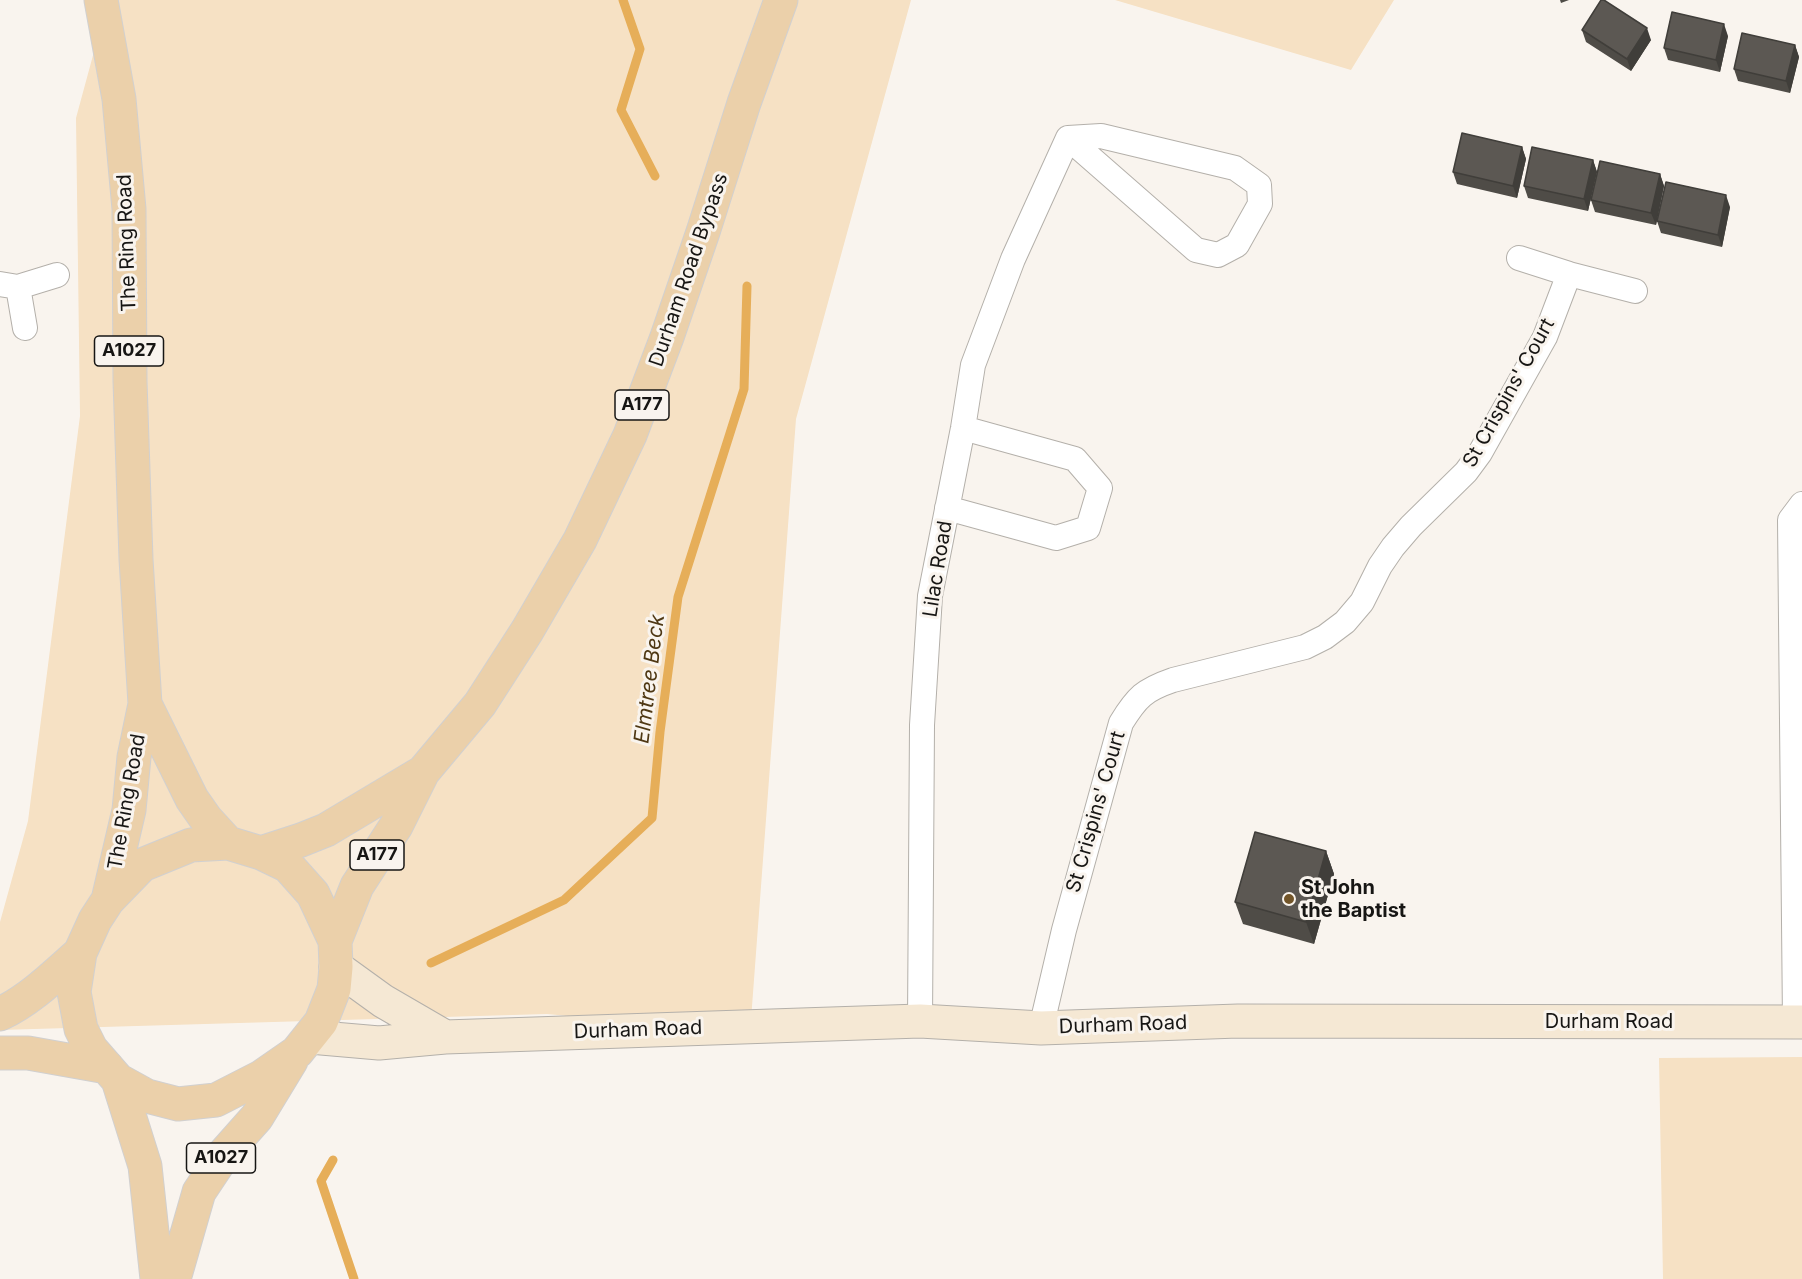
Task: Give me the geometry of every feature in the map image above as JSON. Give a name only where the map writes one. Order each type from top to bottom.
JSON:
[{"type":"main road","name":"The Ring Road","points":[[101,0],[119,99],[129,209],[130,381],[136,559],[145,704],[134,757],[129,810],[108,900]]},
{"type":"main road","name":"Durham Road Bypass","points":[[335,954],[357,886],[396,826],[423,772],[480,704],[527,631],[580,540],[630,435],[667,337],[744,103],[781,0]]},
{"type":"main road","name":"The Ring Road","points":[[145,704],[192,799],[206,819],[228,843]]},
{"type":"main road","name":"Durham Road Bypass","points":[[261,853],[326,830],[423,772]]},
{"type":"main road","points":[[0,1014],[12,1009],[80,953],[95,920],[108,900],[142,865],[191,845],[228,843],[261,853],[288,866],[313,894],[335,954]]},
{"type":"main road","name":"A1027","points":[[80,953],[74,992],[81,1029],[91,1049],[112,1073],[147,1096],[178,1104],[216,1100],[261,1077],[303,1045]]},
{"type":"main road","name":"A1027","points":[[174,1279],[200,1192],[225,1153],[257,1117],[303,1045],[321,1022],[334,989],[335,954]]},
{"type":"main road","points":[[0,1053],[28,1053],[112,1073]]},
{"type":"main road","name":"A1027","points":[[112,1073],[145,1166],[157,1279]]},
{"type":"street","points":[[1101,136],[1235,168],[1258,185],[1260,204],[1237,246],[1218,255],[1196,250],[1068,138],[1101,136]]},
{"type":"street","name":"Lilac Road","points":[[920,1021],[922,724],[930,596],[973,366],[1013,259],[1068,138]]},
{"type":"street","points":[[1519,258],[1635,291]]},
{"type":"street","name":"St Crispins' Court","points":[[1041,1028],[1064,930],[1121,723],[1135,700],[1152,687],[1173,680],[1305,647],[1325,637],[1345,622],[1362,602],[1380,566],[1393,547],[1466,472],[1480,453],[1545,337],[1569,274]]},
{"type":"street","points":[[25,327],[9,286],[57,275]]},
{"type":"street","points":[[947,508],[1056,538],[1088,528],[1100,488],[1075,459],[963,428]]},
{"type":"street","points":[[1798,1022],[1790,520],[1802,504]]},
{"type":"street","points":[[335,954],[383,1001],[445,1037]]},
{"type":"street","name":"Durham Road","points":[[303,1045],[379,1043],[445,1037],[920,1021],[1041,1028],[1238,1021],[1798,1022]]},
{"type":"shaded area","points":[[108,0],[911,0],[796,419],[750,1033],[547,1014],[0,1030],[0,922],[28,821],[80,416],[76,118]]},
{"type":"shaded area","points":[[1115,0],[1394,0],[1351,70]]},
{"type":"shaded area","points":[[1802,1057],[1802,1279],[1663,1279],[1659,1058]]},
{"type":"building","points":[[1601,0],[1647,28],[1627,59],[1582,30]]},
{"type":"building","points":[[1672,12],[1724,24],[1716,60],[1664,48]]},
{"type":"building","points":[[1742,33],[1795,45],[1786,81],[1734,69]]},
{"type":"building","points":[[1462,133],[1522,147],[1513,186],[1453,172]]},
{"type":"building","points":[[1532,147],[1593,160],[1584,199],[1524,186]]},
{"type":"building","points":[[1600,161],[1660,174],[1651,213],[1591,200]]},
{"type":"building","points":[[1666,182],[1726,195],[1718,235],[1657,221]]},
{"type":"building","points":[[1255,832],[1326,851],[1306,922],[1235,902]]},
{"type":"waterway","name":"Elmtree Beck","points":[[623,0],[640,49],[621,110],[655,176]]},
{"type":"waterway","name":"Elmtree Beck","points":[[431,963],[564,900],[652,818],[660,732],[678,597],[744,389],[747,286]]},
{"type":"waterway","name":"Elmtree Beck","points":[[333,1160],[321,1181],[354,1279]]},
{"type":"place","name":"St John the Baptist","points":[[1289,899]]}]
